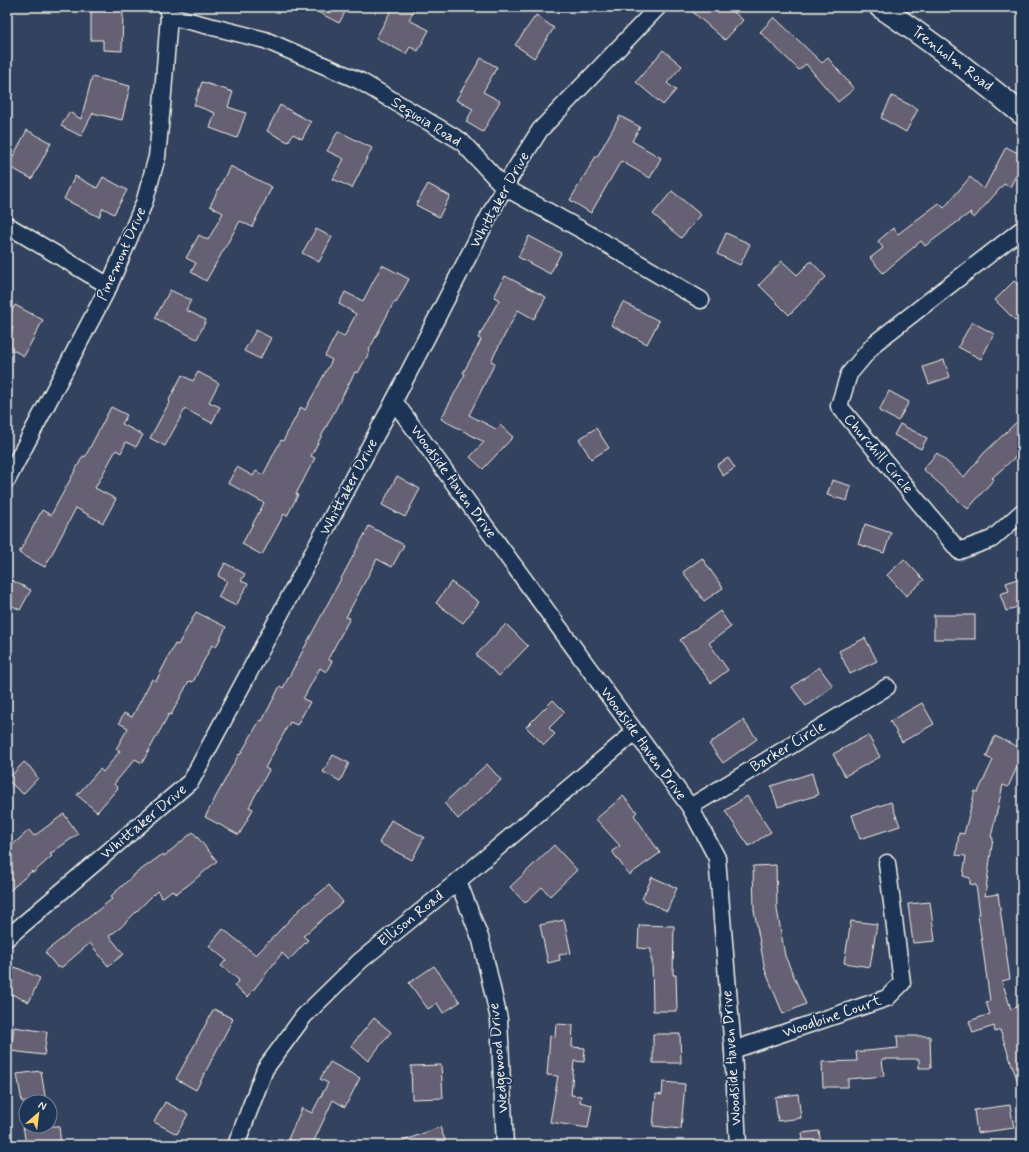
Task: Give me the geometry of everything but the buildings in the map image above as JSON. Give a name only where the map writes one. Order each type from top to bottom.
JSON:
[{"type":"main road","name":"Trenholm Road","points":[[880,7],[971,72],[1022,114]]},
{"type":"street","name":"Whittaker Drive","points":[[7,938],[191,781],[394,401],[504,187],[540,130],[658,7]]},
{"type":"street","name":"Sequoia Road","points":[[168,11],[265,40],[360,81],[461,141],[504,187],[598,239],[701,300]]},
{"type":"street","name":"Pinemont Drive","points":[[7,480],[109,286],[144,203],[157,157],[168,11]]},
{"type":"street","points":[[7,225],[109,286]]},
{"type":"street","name":"Churchill Circle","points":[[1022,229],[875,343],[849,374],[839,406],[959,551],[992,540],[1022,512]]},
{"type":"street","name":"Woodside Haven Drive","points":[[394,401],[690,807],[717,858],[733,1050],[738,1145]]},
{"type":"street","name":"Barker Circle","points":[[690,807],[887,687]]},
{"type":"street","name":"Ellison Road","points":[[236,1145],[265,1068],[304,1016],[360,961],[458,881],[635,732]]},
{"type":"street","name":"Woodbine Court","points":[[733,1050],[887,998],[902,983],[887,863]]},
{"type":"street","name":"Wedgewood Drive","points":[[458,881],[481,940],[499,1019],[505,1145]]}]
